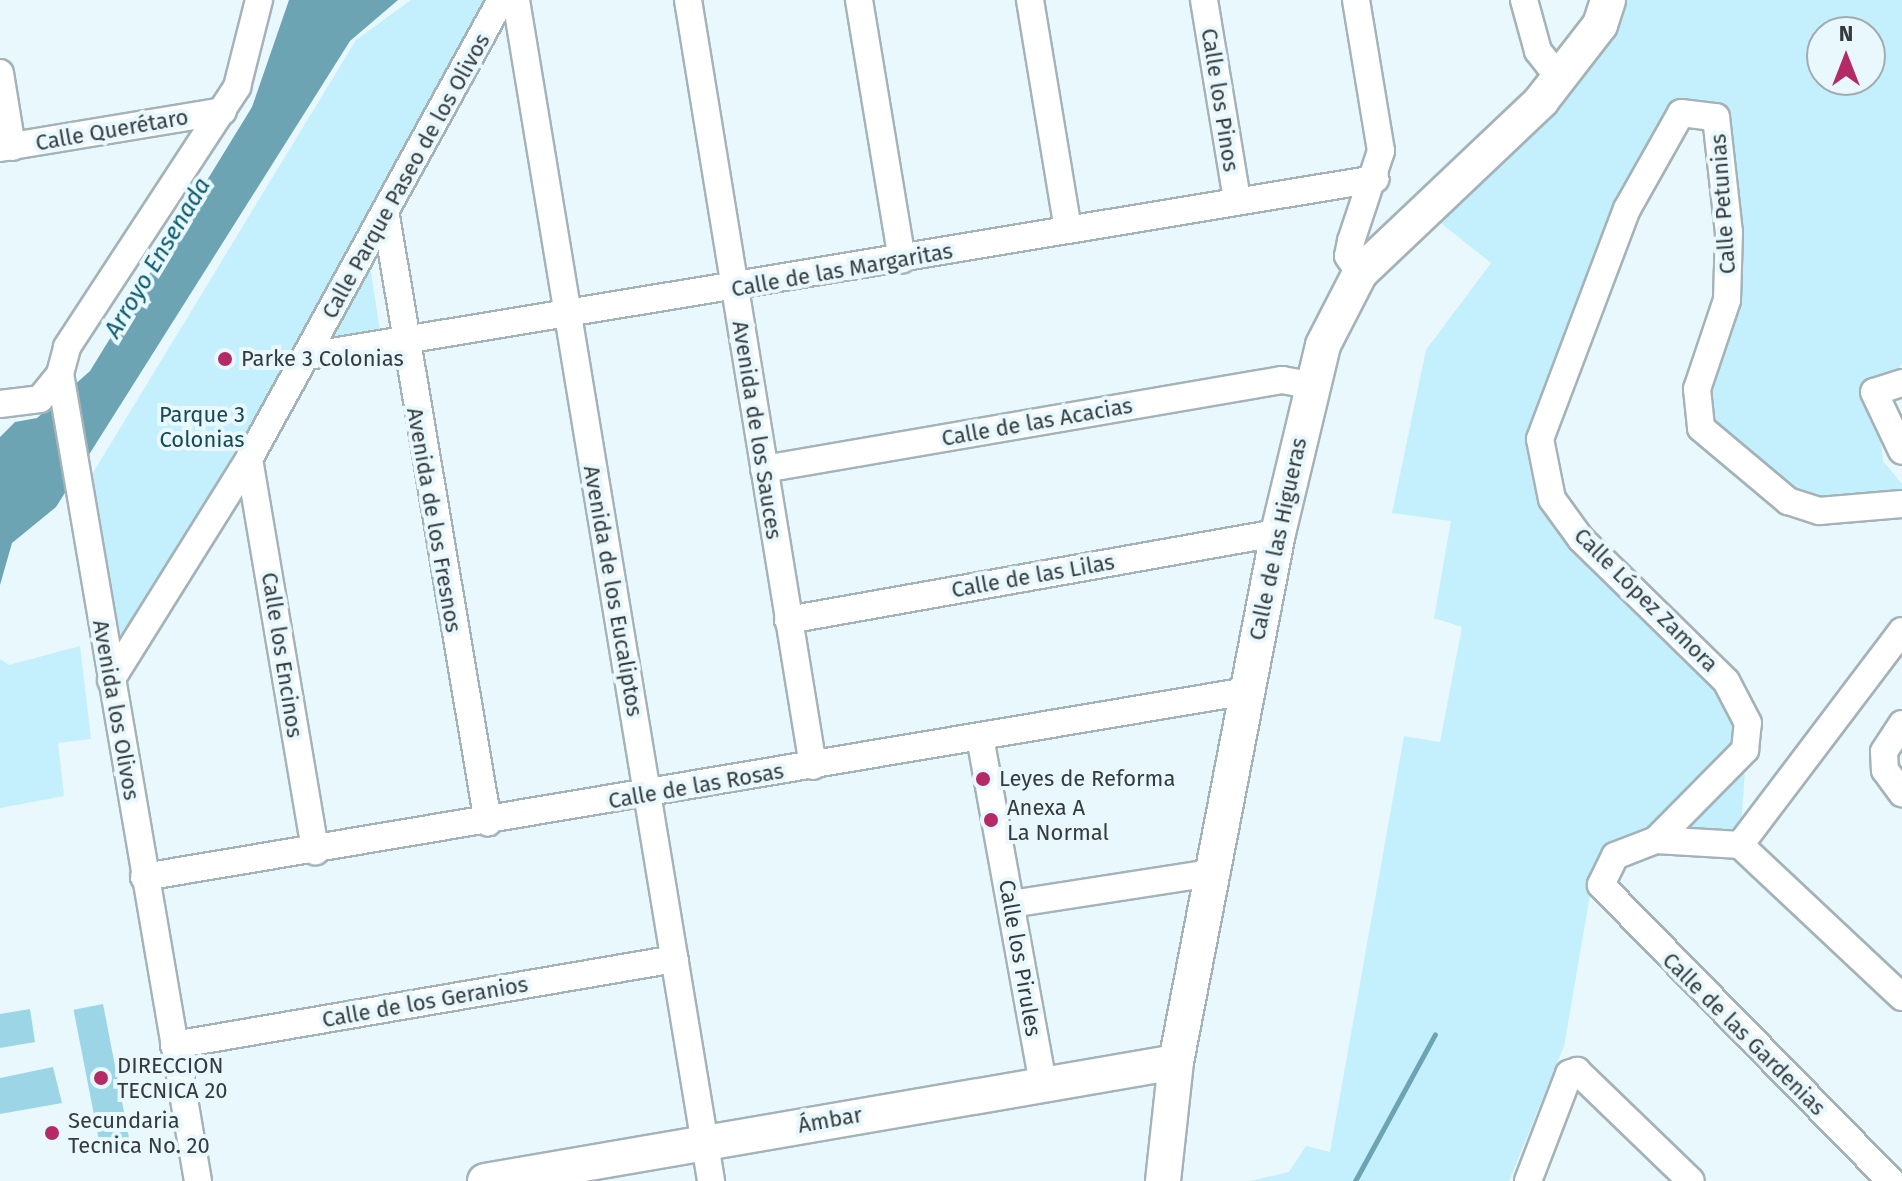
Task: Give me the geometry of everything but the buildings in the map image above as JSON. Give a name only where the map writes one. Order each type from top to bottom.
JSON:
[{"type":"main road","name":"Calle de las Higueras","points":[[1552,72],[1585,0]]},
{"type":"main road","name":"Calle de las Higueras","points":[[1145,1181],[1208,874],[1238,693],[1269,534],[1302,383],[1354,264],[1600,25],[1608,0]]},
{"type":"main road","name":"Calle de las Higueras","points":[[1163,1181],[1167,1063]]},
{"type":"main road","name":"Ámbar","points":[[485,1181],[1167,1063]]},
{"type":"street","points":[[0,404],[40,399],[60,374],[67,347],[223,111],[249,53],[259,0]]},
{"type":"street","name":"Calle Parque Paseo de los Olivos","points":[[111,680],[249,459],[386,216],[501,0]]},
{"type":"street","name":"Avenida de los Eucaliptos","points":[[516,0],[566,318],[711,1181]]},
{"type":"street","name":"Avenida de los Sauces","points":[[688,0],[813,766]]},
{"type":"street","points":[[859,0],[902,259]]},
{"type":"street","points":[[1030,0],[1068,229]]},
{"type":"street","name":"Calle los Pinos","points":[[1204,0],[1237,200]]},
{"type":"street","points":[[1354,264],[1381,151],[1356,0]]},
{"type":"street","points":[[1524,0],[1552,72]]},
{"type":"street","points":[[0,73],[6,148]]},
{"type":"street","name":"Calle Querétaro","points":[[6,148],[223,111]]},
{"type":"street","name":"Calle Petunias","points":[[1681,113],[1716,117],[1729,232],[1727,300],[1697,389],[1701,428],[1788,501],[1819,511],[1902,504]]},
{"type":"street","name":"Calle López Zamora","points":[[1656,840],[1745,750],[1748,723],[1726,681],[1581,539],[1552,499],[1540,439],[1627,209],[1681,113]]},
{"type":"street","name":"Calle de las Margaritas","points":[[308,356],[566,318],[1068,229],[1375,179]]},
{"type":"street","name":"Avenida de los Fresnos","points":[[386,216],[402,344],[488,822]]},
{"type":"street","name":"Avenida los Olivos","points":[[60,374],[198,1181]]},
{"type":"street","name":"Calle de las Acacias","points":[[764,469],[1302,383]]},
{"type":"street","points":[[1902,383],[1874,392],[1902,451]]},
{"type":"street","name":"Calle los Encinos","points":[[249,459],[315,851]]},
{"type":"street","name":"Calle de las Lilas","points":[[788,620],[1269,534]]},
{"type":"street","points":[[1740,845],[1902,631]]},
{"type":"street","name":"Calle de las Rosas","points":[[144,877],[488,822],[1238,693]]},
{"type":"street","points":[[1902,724],[1884,752],[1885,770],[1902,793]]},
{"type":"street","name":"Calle los Pirules","points":[[980,737],[1043,1084]]},
{"type":"street","points":[[1656,840],[1740,845],[1902,997]]},
{"type":"street","name":"Calle de las Gardenias","points":[[1656,840],[1615,856],[1601,885],[1891,1181]]},
{"type":"street","points":[[1011,904],[1208,874]]},
{"type":"street","name":"Calle de los Geranios","points":[[174,1045],[675,959]]},
{"type":"street","points":[[1528,1181],[1569,1074],[1577,1071],[1691,1181]]},
{"type":"green space","name":"Parque 3 Colonias","points":[[411,0],[511,0],[125,676],[85,486],[356,40]]},
{"type":"green space","points":[[1622,0],[1902,0],[1902,363],[1877,409],[1883,461],[1902,484],[1902,504],[1819,511],[1701,428],[1727,300],[1716,117],[1681,114],[1540,439],[1555,446],[1552,500],[1748,723],[1740,845],[1656,840],[1595,866],[1564,1046],[1509,1181],[1250,1181],[1289,1172],[1306,1146],[1330,1152],[1404,736],[1440,742],[1462,627],[1434,618],[1451,521],[1392,513],[1426,350],[1491,263],[1436,219],[1606,46]]},
{"type":"green space","points":[[370,267],[380,331],[333,338],[351,304]]},
{"type":"green space","points":[[80,646],[91,739],[58,743],[64,796],[0,808],[0,659],[9,665]]},
{"type":"shaded area","points":[[289,0],[398,0],[350,41],[56,507],[12,543],[0,585],[0,437],[15,422],[37,418],[90,371],[252,107]]},
{"type":"waterway","points":[[1355,1181],[1435,1034]]},
{"type":"place","name":"Parke 3 Colonias","points":[[225,359]]},
{"type":"place","name":"Leyes de Reforma","points":[[983,779]]},
{"type":"place","name":"Anexa A La Normal","points":[[991,820]]},
{"type":"place","name":"DIRECCION TECNICA 20","points":[[101,1078]]},
{"type":"place","name":"Secundaria Tecnica No. 20","points":[[52,1133]]},
{"type":"water label","name":"Arroyo Ensenada","points":[[158,258]]}]
